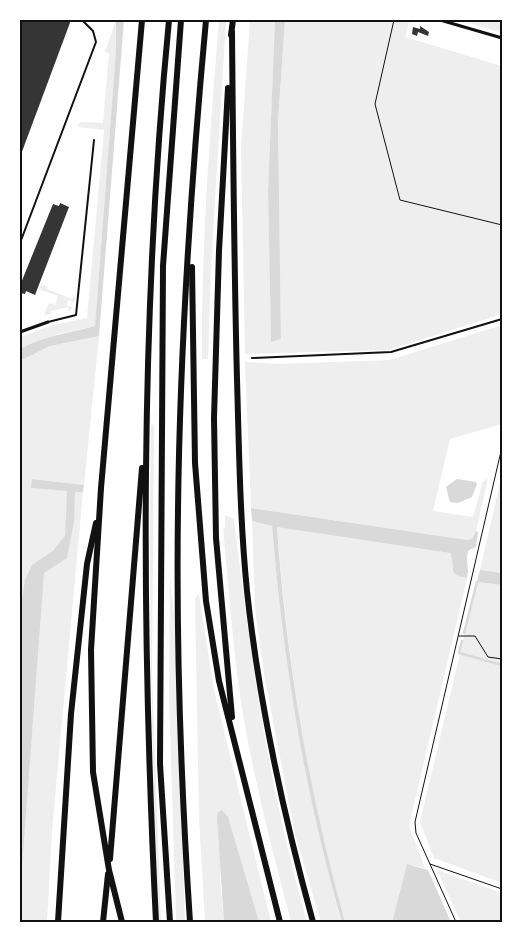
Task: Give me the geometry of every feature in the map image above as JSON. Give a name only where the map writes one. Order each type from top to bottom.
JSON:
[{"type":"highway","points":[[122,922],[109,870],[93,772],[92,650],[101,491],[142,20]]},
{"type":"highway","points":[[156,922],[148,720],[146,438],[150,290],[169,20]]},
{"type":"highway","points":[[170,922],[160,764],[164,266],[182,20]]},
{"type":"highway","points":[[190,922],[183,767],[178,510],[190,206],[206,20]]},
{"type":"highway","points":[[233,20],[218,250],[214,418],[216,538],[233,735]]},
{"type":"highway","points":[[232,32],[238,429],[247,590],[272,759],[313,922]]},
{"type":"highway","points":[[190,206],[193,399],[200,536],[219,681],[280,922]]},
{"type":"highway","points":[[103,922],[118,765],[138,507],[146,438]]},
{"type":"highway","points":[[58,922],[72,704],[87,564],[100,505]]},
{"type":"street","points":[[440,20],[502,38]]},
{"type":"street","points":[[20,332],[48,322]]},
{"type":"lane","points":[[20,243],[96,42],[94,31],[82,20]]},
{"type":"lane","points":[[48,322],[76,315],[94,140]]},
{"type":"lane","points":[[252,358],[391,352],[502,319]]},
{"type":"path","points":[[394,20],[375,104],[400,200],[502,225]]},
{"type":"path","points":[[456,922],[416,833],[415,822],[502,447]]},
{"type":"path","points":[[458,636],[476,636],[488,657],[502,659]]},
{"type":"path","points":[[430,864],[502,889]]},
{"type":"shaded area","points":[[116,20],[116,50],[95,326],[58,334],[20,349],[20,337],[53,325],[87,318],[104,130],[78,127],[80,122],[103,123],[109,53],[105,52]]},
{"type":"shaded area","points":[[116,20],[124,20],[99,336],[50,346],[20,361],[20,349],[47,338],[95,326],[116,50]]},
{"type":"shaded area","points":[[219,20],[226,20],[211,267],[208,359],[202,359],[209,147]]},
{"type":"shaded area","points":[[250,20],[275,20],[268,191],[271,342],[281,339],[278,122],[285,20],[410,20],[405,37],[502,66],[502,314],[388,350],[245,354],[241,147]]},
{"type":"shaded area","points":[[275,20],[285,20],[278,122],[281,339],[271,342],[268,191]]},
{"type":"shaded area","points":[[459,20],[502,20],[502,33]]},
{"type":"shaded area","points":[[41,284],[48,287],[47,289],[72,299],[76,294],[74,302],[68,300],[66,305],[72,307],[69,313],[68,307],[51,311],[51,314],[44,315],[49,303],[55,305],[58,296],[39,289]]},
{"type":"shaded area","points":[[502,325],[502,424],[450,439],[433,511],[473,517],[483,481],[488,479],[476,531],[472,539],[251,508],[245,362],[279,364],[390,360]]},
{"type":"shaded area","points":[[99,336],[84,485],[32,479],[32,488],[83,492],[52,831],[47,922],[20,922],[20,361],[50,346]]},
{"type":"shaded area","points":[[151,424],[154,425],[152,673],[161,922],[158,922],[152,736],[150,611]]},
{"type":"shaded area","points":[[502,474],[502,573],[480,570]]},
{"type":"shaded area","points":[[32,479],[84,485],[83,492],[75,492],[74,522],[67,558],[44,573],[20,894],[20,613],[25,580],[32,565],[53,551],[65,536],[67,491],[31,488]]},
{"type":"shaded area","points":[[457,479],[476,482],[477,484],[472,497],[458,503],[450,502],[446,487]]},
{"type":"shaded area","points":[[251,508],[468,540],[472,539],[476,531],[478,532],[476,547],[469,550],[468,553],[467,578],[460,577],[454,573],[450,553],[277,527],[286,627],[301,726],[320,825],[345,922],[342,922],[329,873],[306,775],[282,626],[272,526],[252,521]]},
{"type":"shaded area","points":[[225,515],[234,519],[254,671],[271,772],[307,922],[291,922],[249,747],[239,688],[232,628],[223,528],[225,528]]},
{"type":"shaded area","points":[[252,521],[272,526],[282,626],[297,726],[317,824],[342,922],[321,922],[295,834],[265,680],[255,609]]},
{"type":"shaded area","points":[[277,526],[450,553],[454,573],[467,578],[409,826],[425,868],[407,864],[392,922],[345,922],[320,825],[301,726],[281,576]]},
{"type":"shaded area","points":[[480,570],[502,573],[502,585],[477,582]]},
{"type":"shaded area","points":[[170,578],[175,625],[185,922],[176,922],[169,697]]},
{"type":"shaded area","points":[[477,582],[502,585],[502,883],[434,858],[420,822]]},
{"type":"shaded area","points":[[199,594],[214,690],[271,922],[259,922],[226,813],[220,878],[224,922],[205,922],[199,819],[195,598]]},
{"type":"shaded area","points":[[222,810],[228,817],[259,922],[224,922],[217,817],[218,812]]},
{"type":"shaded area","points":[[407,864],[428,870],[451,922],[392,922]]},
{"type":"shaded area","points":[[437,870],[502,893],[502,922],[461,922]]},
{"type":"building","points":[[20,20],[71,20],[20,157]]},
{"type":"building","points":[[420,26],[429,32],[428,36],[418,32],[417,36],[412,34],[413,27],[420,29]]},
{"type":"building","points":[[60,203],[69,207],[35,295],[26,291],[25,294],[20,293],[21,283],[53,204],[59,206]]},
{"type":"waterway","points":[[464,633],[477,582]]},
{"type":"waterway","points":[[462,641],[459,653],[502,665]]}]
